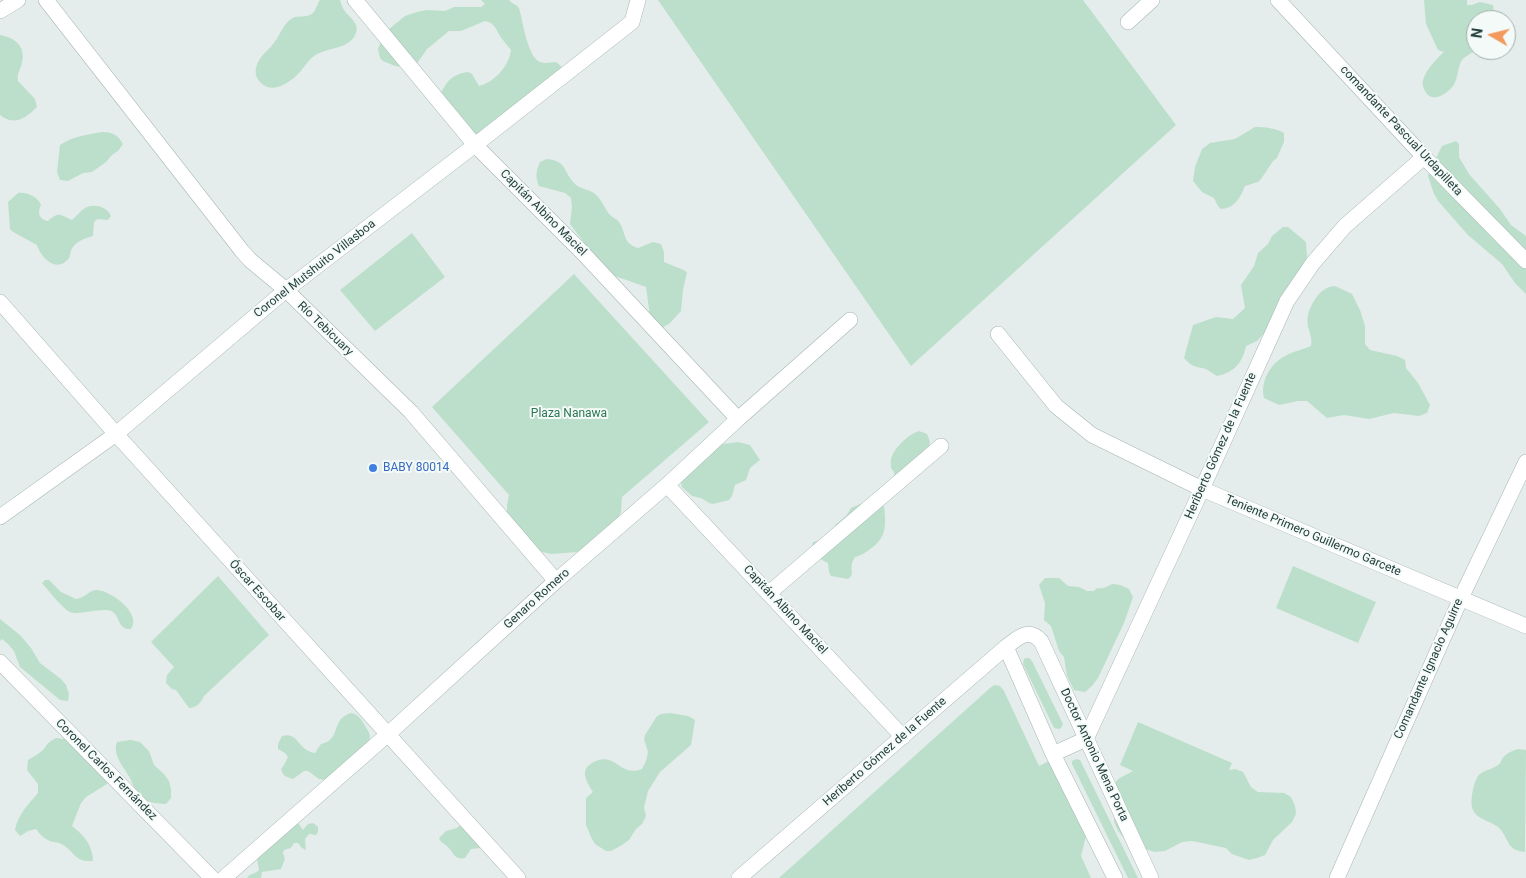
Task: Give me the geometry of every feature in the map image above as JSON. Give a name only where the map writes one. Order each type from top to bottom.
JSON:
[{"type":"street","points":[[0,11],[18,0]]},
{"type":"street","name":"Río Tebicuary","points":[[46,0],[242,251],[286,290],[411,412],[556,581]]},
{"type":"street","name":"Capitán Albino Maciel","points":[[355,0],[476,145],[582,252],[738,419]]},
{"type":"street","name":"Coronel Mutshuito Villasboa","points":[[0,517],[116,434],[286,290],[476,145],[632,22],[638,0]]},
{"type":"street","points":[[1128,22],[1152,0]]},
{"type":"street","name":"comandante Pascual Urdapilleta","points":[[1278,0],[1424,158],[1526,261]]},
{"type":"street","name":"Heriberto Gómez de la Fuente","points":[[1086,739],[1202,489],[1286,301],[1313,263],[1345,226],[1424,158]]},
{"type":"street","name":"Óscar Escobar","points":[[0,302],[116,434],[518,878]]},
{"type":"street","name":"Genaro Romero","points":[[224,878],[387,735],[556,581],[667,485],[850,320]]},
{"type":"street","name":"Teniente Primero Guillermo Garcete","points":[[998,334],[1056,406],[1092,435],[1202,489],[1526,626]]},
{"type":"street","points":[[769,593],[941,446]]},
{"type":"street","name":"Comandante Ignacio Aguirre","points":[[1336,878],[1461,598],[1526,462]]},
{"type":"street","name":"Capitán Albino Maciel","points":[[667,485],[903,737]]},
{"type":"street","name":"Heriberto Gómez de la Fuente","points":[[739,878],[1006,647],[1020,636],[1034,635]]},
{"type":"street","name":"Doctor Antonio Mena Porta","points":[[1034,635],[1041,641],[1151,878]]},
{"type":"street","points":[[1006,647],[1053,754],[1115,878]]},
{"type":"street","name":"Coronel Carlos Fernández","points":[[0,662],[212,878]]},
{"type":"street","points":[[1053,754],[1086,739]]},
{"type":"green space","points":[[320,0],[340,0],[344,10],[357,27],[353,38],[343,45],[314,56],[296,76],[283,85],[274,88],[264,86],[256,74],[259,60],[273,44],[288,21],[313,13]]},
{"type":"green space","points":[[481,0],[509,0],[518,7],[532,53],[542,63],[556,62],[562,67],[562,71],[522,118],[474,135],[439,96],[447,83],[457,75],[468,72],[472,74],[479,86],[496,77],[504,67],[511,50],[494,25],[485,21],[461,31],[449,31],[427,49],[416,65],[403,67],[383,61],[380,58],[378,49],[384,33],[405,16],[427,10],[445,11],[454,7],[481,7],[485,4]]},
{"type":"green space","points":[[658,0],[1083,0],[1176,125],[911,366]]},
{"type":"green space","points":[[1424,0],[1467,0],[1467,5],[1480,2],[1493,5],[1494,10],[1466,10],[1466,56],[1459,66],[1453,86],[1443,95],[1435,97],[1428,95],[1424,88],[1424,76],[1444,52],[1438,50],[1426,24]]},
{"type":"green space","points":[[0,35],[16,41],[19,45],[23,54],[23,60],[18,81],[35,99],[37,107],[19,120],[10,120],[0,115]]},
{"type":"green space","points":[[1255,127],[1270,128],[1284,133],[1284,142],[1277,158],[1261,179],[1258,182],[1245,186],[1236,202],[1230,207],[1221,209],[1214,198],[1202,192],[1193,181],[1195,167],[1202,149],[1210,143],[1235,139]]},
{"type":"green space","points":[[102,132],[112,133],[119,138],[123,144],[118,151],[92,172],[83,173],[68,181],[60,180],[57,172],[60,145],[75,138]]},
{"type":"green space","points":[[1456,141],[1459,144],[1459,157],[1469,174],[1500,209],[1511,225],[1526,236],[1526,294],[1515,283],[1502,264],[1468,235],[1434,194],[1428,176],[1429,172],[1442,146]]},
{"type":"green space","points":[[547,159],[561,164],[576,185],[597,195],[610,215],[619,222],[629,244],[638,248],[653,242],[661,244],[664,252],[664,262],[687,272],[681,311],[670,323],[662,328],[650,316],[646,287],[615,276],[601,265],[570,224],[571,198],[565,193],[539,186],[538,168],[540,162]]},
{"type":"green space","points":[[18,193],[35,197],[41,205],[40,215],[48,221],[57,215],[72,220],[83,209],[92,206],[104,208],[111,216],[108,220],[96,220],[94,222],[93,236],[75,245],[71,250],[69,258],[64,263],[60,265],[55,264],[42,255],[37,245],[10,229],[8,202]]},
{"type":"green space","points":[[1283,227],[1288,227],[1306,242],[1306,266],[1269,328],[1257,341],[1246,346],[1243,357],[1237,366],[1223,375],[1217,376],[1206,369],[1192,365],[1184,358],[1193,325],[1216,317],[1233,319],[1245,308],[1241,285],[1254,266],[1258,253],[1268,244],[1272,236]]},
{"type":"green space","points":[[412,233],[445,277],[375,331],[340,290]]},
{"type":"green space","name":"Plaza Nanawa","points":[[574,274],[709,422],[622,497],[621,512],[617,521],[585,548],[577,552],[551,554],[538,551],[507,513],[509,495],[432,407]]},
{"type":"green space","points":[[1335,286],[1352,294],[1365,326],[1365,344],[1370,350],[1397,356],[1405,360],[1406,368],[1418,383],[1430,405],[1427,413],[1419,416],[1394,413],[1369,419],[1344,415],[1327,418],[1307,401],[1279,405],[1264,398],[1263,386],[1267,374],[1275,364],[1288,354],[1311,346],[1307,322],[1309,310],[1321,292],[1328,287]]},
{"type":"green space","points":[[919,431],[927,434],[930,442],[925,468],[917,477],[902,483],[895,481],[894,472],[891,468],[892,456],[896,448],[903,441]]},
{"type":"green space","points":[[738,442],[750,445],[760,460],[750,468],[746,480],[735,485],[729,500],[713,504],[709,503],[701,498],[692,496],[682,487],[681,482],[716,445]]},
{"type":"green space","points":[[867,501],[881,503],[884,506],[885,524],[883,534],[878,543],[855,557],[852,563],[852,574],[848,579],[831,576],[828,563],[814,552],[813,542],[833,534],[835,525],[846,516],[851,508]]},
{"type":"green space","points":[[1293,566],[1376,602],[1358,643],[1276,608]]},
{"type":"green space","points":[[218,576],[269,635],[204,696],[198,705],[189,708],[176,690],[166,683],[167,675],[174,667],[151,642]]},
{"type":"green space","points":[[1045,578],[1059,578],[1068,586],[1079,587],[1087,591],[1094,591],[1097,588],[1105,588],[1117,584],[1129,589],[1133,597],[1124,623],[1098,678],[1085,692],[1074,690],[1067,676],[1064,657],[1059,651],[1051,626],[1044,620],[1045,603],[1039,585]]},
{"type":"green space","points":[[45,580],[49,580],[61,592],[76,599],[94,590],[110,594],[129,610],[133,623],[131,629],[121,625],[115,614],[109,610],[70,612],[42,583]]},
{"type":"green space","points":[[0,619],[20,635],[40,663],[66,685],[69,694],[68,701],[60,700],[20,667],[14,651],[2,639],[0,641]]},
{"type":"green space","points":[[1026,658],[1032,661],[1063,724],[1059,729],[1054,728],[1023,664]]},
{"type":"green space","points":[[994,685],[1000,686],[1004,691],[1039,766],[1051,760],[1087,832],[1081,856],[1091,878],[779,878],[990,688]]},
{"type":"green space","points":[[351,713],[361,720],[370,737],[365,748],[348,767],[331,781],[319,779],[308,771],[304,771],[293,779],[284,775],[281,769],[288,757],[278,749],[282,736],[292,736],[309,751],[315,753],[321,744],[332,738],[340,720]]},
{"type":"green space","points":[[670,713],[688,716],[695,720],[691,745],[660,772],[648,791],[644,808],[646,816],[642,824],[636,829],[629,840],[611,851],[606,851],[595,844],[586,825],[586,798],[593,792],[586,779],[585,770],[590,764],[606,759],[624,769],[637,771],[642,769],[648,752],[644,739],[645,735],[657,716]]},
{"type":"green space","points":[[1138,722],[1232,763],[1229,770],[1235,769],[1243,772],[1251,787],[1258,792],[1284,793],[1291,797],[1296,814],[1292,822],[1273,840],[1265,855],[1249,860],[1232,854],[1226,848],[1192,841],[1182,842],[1165,851],[1155,852],[1129,844],[1118,831],[1114,822],[1115,805],[1112,787],[1118,779],[1133,771],[1120,765]]},
{"type":"green space","points":[[56,738],[72,740],[108,775],[107,784],[86,797],[81,803],[72,826],[87,841],[93,861],[82,860],[61,844],[44,838],[36,829],[20,836],[15,830],[21,814],[38,793],[38,784],[27,770],[28,760],[40,753]]},
{"type":"green space","points":[[131,740],[140,742],[149,751],[154,765],[169,781],[171,798],[166,804],[155,803],[141,798],[119,761],[116,752],[117,742]]},
{"type":"green space","points":[[1518,749],[1526,750],[1525,852],[1512,847],[1498,827],[1475,814],[1472,807],[1474,785],[1478,776],[1499,765],[1507,754]]},
{"type":"green space","points":[[1080,760],[1138,878],[1128,878],[1072,764],[1072,761]]},
{"type":"green space","points":[[298,823],[303,830],[308,824],[313,823],[318,827],[316,835],[309,834],[305,839],[306,850],[298,843],[294,843],[291,848],[284,850],[285,859],[281,869],[262,872],[261,878],[247,878],[259,870],[256,854],[287,833]]},
{"type":"green space","points":[[459,826],[481,848],[471,849],[465,858],[455,856],[439,838],[446,831]]},
{"type":"place","name":"BABY 80014","points":[[373,468]]}]
